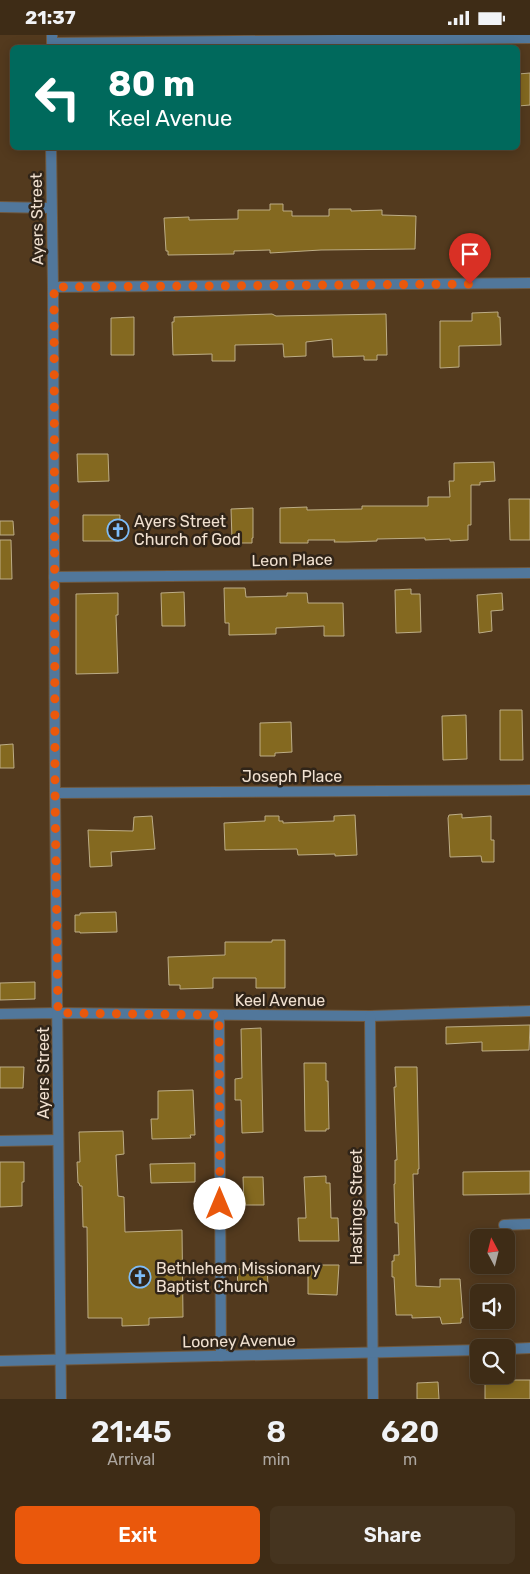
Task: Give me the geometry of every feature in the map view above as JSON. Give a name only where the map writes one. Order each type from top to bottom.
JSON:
[{"type":"street","points":[[52,42],[530,38]]},
{"type":"street","name":"Ayers Street","points":[[51,150],[54,287],[55,793],[61,1399]]},
{"type":"street","points":[[0,207],[51,209]]},
{"type":"street","points":[[54,287],[530,283]]},
{"type":"street","name":"Leon Place","points":[[54,577],[530,573]]},
{"type":"street","name":"Joseph Place","points":[[55,793],[530,789]]},
{"type":"street","name":"Keel Avenue","points":[[0,1014],[370,1016],[530,1011]]},
{"type":"street","points":[[219,1015],[221,1356]]},
{"type":"street","name":"Hastings Street","points":[[370,1016],[372,1399]]},
{"type":"street","points":[[0,1141],[58,1140]]},
{"type":"street","points":[[504,1225],[530,1224]]},
{"type":"street","points":[[515,1349],[530,1349]]},
{"type":"street","name":"Looney Avenue","points":[[0,1361],[470,1350]]},
{"type":"building","points":[[530,73],[530,105],[520,106],[520,74]]},
{"type":"building","points":[[270,204],[283,204],[283,211],[292,211],[292,216],[329,216],[329,209],[351,209],[351,211],[382,210],[382,215],[416,216],[415,249],[321,250],[270,253],[270,250],[234,251],[234,254],[168,255],[168,251],[166,251],[164,218],[189,217],[189,220],[238,219],[238,210],[270,210]]},
{"type":"building","points":[[498,312],[498,317],[500,317],[501,345],[459,346],[459,367],[440,368],[440,321],[472,321],[472,313]]},
{"type":"building","points":[[272,314],[276,316],[386,314],[387,355],[377,355],[377,360],[364,360],[364,356],[333,357],[332,339],[306,342],[306,356],[284,357],[283,344],[235,345],[235,361],[212,361],[212,354],[173,355],[172,322],[174,322],[174,317]]},
{"type":"building","points":[[134,317],[134,355],[111,355],[111,318]]},
{"type":"building","points":[[77,454],[108,454],[109,481],[78,482]]},
{"type":"building","points":[[494,462],[495,481],[471,485],[471,525],[468,525],[468,540],[425,540],[425,538],[348,542],[308,540],[308,543],[280,543],[280,508],[307,507],[307,510],[362,509],[362,506],[428,506],[428,497],[450,497],[449,481],[454,481],[454,463]]},
{"type":"building","points":[[509,499],[530,499],[530,540],[510,540]]},
{"type":"building","points":[[253,508],[252,543],[233,543],[231,509]]},
{"type":"building","points":[[83,515],[120,515],[119,541],[83,541]]},
{"type":"building","points":[[0,521],[13,521],[14,535],[0,535]]},
{"type":"building","points":[[0,540],[11,540],[12,579],[0,579]]},
{"type":"building","points":[[224,588],[245,588],[246,597],[287,596],[287,593],[307,593],[308,603],[343,603],[344,636],[324,636],[324,626],[276,628],[276,634],[229,635],[229,623],[225,623]]},
{"type":"building","points":[[411,589],[411,594],[420,594],[421,632],[396,633],[395,590]]},
{"type":"building","points":[[184,592],[185,626],[162,626],[161,593]]},
{"type":"building","points":[[118,593],[118,615],[116,615],[118,673],[76,674],[76,594]]},
{"type":"building","points":[[502,593],[503,610],[491,611],[492,631],[479,633],[477,595]]},
{"type":"building","points":[[500,710],[522,710],[523,760],[500,760]]},
{"type":"building","points":[[466,715],[467,759],[443,760],[442,716]]},
{"type":"building","points":[[291,722],[292,752],[275,753],[275,756],[260,756],[260,723]]},
{"type":"building","points":[[13,744],[14,768],[0,768],[0,745]]},
{"type":"building","points":[[462,814],[462,818],[491,816],[491,840],[494,840],[494,862],[482,862],[481,856],[450,857],[448,818],[449,815]]},
{"type":"building","points":[[355,815],[357,855],[298,855],[297,849],[225,850],[224,823],[265,821],[265,816],[279,816],[279,821],[283,821],[283,823],[334,821],[334,816]]},
{"type":"building","points":[[152,816],[155,849],[111,852],[112,866],[90,867],[88,830],[133,831],[134,817]]},
{"type":"building","points":[[116,912],[117,932],[75,932],[75,915],[80,915],[80,913]]},
{"type":"building","points":[[272,940],[285,940],[285,988],[256,988],[256,978],[213,978],[213,988],[180,989],[180,985],[169,985],[168,957],[225,955],[225,942],[272,942]]},
{"type":"building","points":[[35,982],[35,999],[0,1000],[0,983]]},
{"type":"building","points":[[530,1025],[529,1050],[482,1051],[482,1042],[446,1044],[446,1027]]},
{"type":"building","points":[[261,1028],[263,1132],[242,1133],[241,1100],[235,1100],[235,1079],[242,1078],[241,1029]]},
{"type":"building","points":[[304,1063],[326,1063],[329,1129],[326,1129],[326,1131],[305,1131]]},
{"type":"building","points":[[0,1067],[24,1067],[23,1088],[0,1088]]},
{"type":"building","points":[[395,1067],[417,1067],[419,1169],[418,1174],[413,1174],[416,1286],[440,1287],[440,1279],[460,1279],[463,1318],[461,1318],[461,1323],[442,1324],[440,1317],[412,1318],[412,1315],[396,1315],[394,1277],[392,1277],[392,1261],[394,1261],[394,1255],[399,1255],[398,1223],[395,1223],[394,1184],[395,1160],[397,1160]]},
{"type":"building","points":[[193,1090],[195,1135],[190,1135],[191,1138],[152,1139],[151,1119],[158,1119],[158,1091]]},
{"type":"building","points":[[123,1131],[124,1154],[116,1155],[118,1196],[124,1197],[125,1232],[182,1230],[183,1317],[149,1318],[149,1325],[122,1326],[122,1318],[88,1318],[87,1227],[83,1227],[82,1186],[78,1183],[77,1162],[80,1162],[79,1132]]},
{"type":"building","points":[[0,1162],[24,1162],[22,1206],[0,1207]]},
{"type":"building","points":[[195,1163],[195,1182],[151,1183],[150,1164]]},
{"type":"building","points":[[530,1171],[530,1194],[463,1195],[463,1172]]},
{"type":"building","points":[[326,1176],[326,1183],[330,1183],[331,1218],[338,1218],[339,1241],[299,1241],[298,1218],[306,1218],[304,1177]]},
{"type":"building","points":[[243,1177],[263,1177],[264,1205],[244,1205]]},
{"type":"building","points":[[309,1265],[339,1265],[337,1295],[308,1294]]},
{"type":"building","points":[[267,1267],[268,1285],[238,1287],[237,1269]]},
{"type":"building","points":[[515,1380],[530,1380],[530,1399],[485,1399],[485,1384],[515,1384]]},
{"type":"building","points":[[438,1382],[439,1399],[417,1399],[417,1383]]},
{"type":"place","name":"Ayers Street Church of God","points":[[118,530]]},
{"type":"place","name":"Bethlehem Missionary Baptist Church","points":[[140,1277]]},
{"type":"route","points":[[220,1204],[219,1015],[58,1013],[55,793],[54,287],[470,284]]}]
